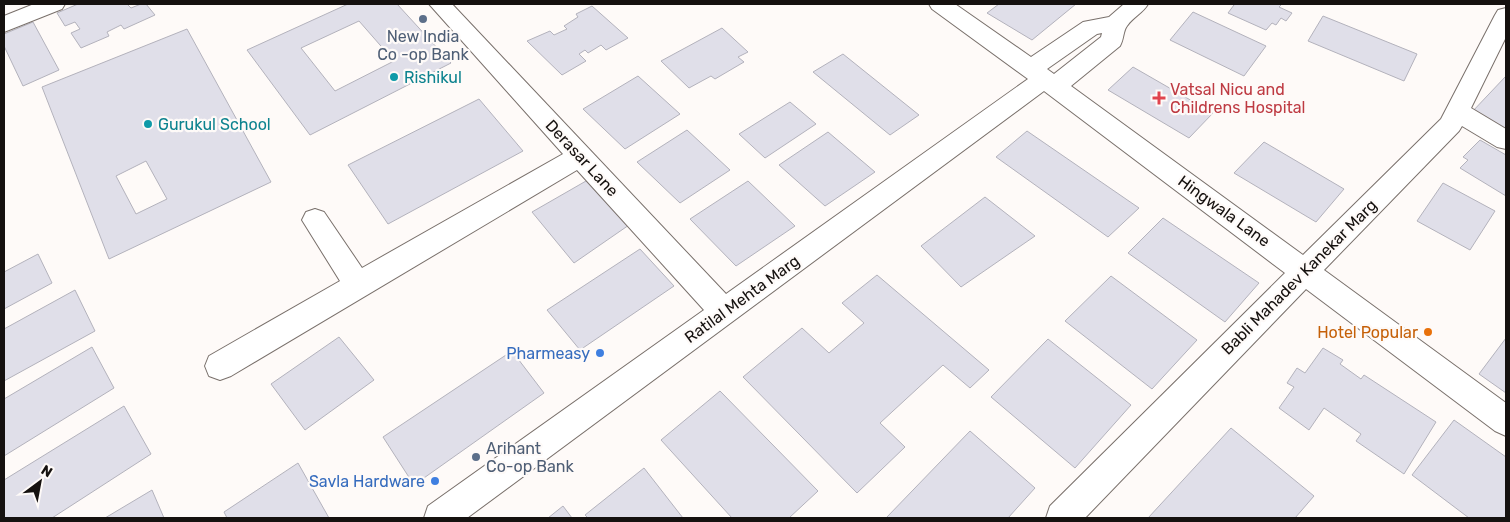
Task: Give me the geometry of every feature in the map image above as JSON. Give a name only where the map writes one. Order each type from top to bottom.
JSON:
[{"type":"street","points":[[4,24],[54,4]]},
{"type":"street","name":"Derasar Lane","points":[[440,4],[724,312]]},
{"type":"street","name":"Hingwala Lane","points":[[940,4],[1305,271],[1506,421]]},
{"type":"street","name":"Ratilal Mehta Marg","points":[[440,518],[1043,78],[1112,40],[1115,24],[1137,4]]},
{"type":"street","name":"Babli Mahadev Kanekar Marg","points":[[1062,518],[1450,125],[1499,48],[1506,15]]},
{"type":"street","points":[[1457,112],[1506,140]]},
{"type":"street","points":[[220,366],[580,156]]},
{"type":"street","points":[[315,220],[358,286]]},
{"type":"building","points":[[78,4],[127,4],[131,8],[146,4],[155,15],[124,29],[121,25],[107,32],[109,36],[81,48],[71,33],[80,29],[75,22],[65,26],[57,13]]},
{"type":"building","name":"Rishikul","points":[[348,4],[397,4],[451,63],[310,135],[247,50]],"holes":[[[359,21],[394,61],[335,91],[301,48]]]},
{"type":"building","points":[[999,4],[1076,4],[1032,40],[987,13]]},
{"type":"building","points":[[1231,4],[1282,4],[1279,7],[1292,13],[1286,21],[1281,18],[1276,25],[1272,23],[1266,30],[1228,13],[1234,5]]},
{"type":"building","points":[[592,6],[628,38],[606,50],[601,45],[588,53],[585,50],[579,54],[586,61],[562,75],[527,41],[550,31],[554,35],[567,29],[564,26],[578,17],[576,14]]},
{"type":"building","points":[[1193,12],[1266,46],[1244,76],[1170,40]]},
{"type":"building","points":[[1323,16],[1417,54],[1404,81],[1308,41]]},
{"type":"building","points":[[33,22],[59,70],[23,86],[4,46],[4,34]]},
{"type":"building","points":[[722,28],[748,52],[738,57],[744,62],[715,79],[711,76],[689,88],[661,61]]},
{"type":"building","name":"Gurukul School","points":[[187,29],[271,182],[109,259],[42,87]],"holes":[[[146,161],[167,199],[136,214],[116,176]]]},
{"type":"building","points":[[843,54],[919,115],[890,135],[813,72]]},
{"type":"building","points":[[1133,67],[1213,113],[1189,138],[1108,90]]},
{"type":"building","points":[[638,76],[680,114],[625,149],[583,109]]},
{"type":"building","points":[[1506,76],[1506,133],[1471,113]]},
{"type":"building","points":[[479,99],[523,151],[388,224],[348,165]]},
{"type":"building","points":[[790,102],[816,124],[765,158],[739,134]]},
{"type":"building","points":[[687,130],[730,170],[680,203],[637,162]]},
{"type":"building","points":[[1027,131],[1139,208],[1108,237],[996,157]]},
{"type":"building","points":[[828,132],[875,172],[825,206],[779,165]]},
{"type":"building","points":[[1480,140],[1506,155],[1506,196],[1460,168],[1468,160],[1463,157]]},
{"type":"building","points":[[1264,142],[1344,189],[1316,222],[1234,173]]},
{"type":"building","points":[[586,181],[629,225],[574,263],[532,212]]},
{"type":"building","points":[[748,181],[795,226],[736,266],[690,219]]},
{"type":"building","points":[[1443,183],[1495,211],[1470,250],[1417,221]]},
{"type":"building","points":[[985,197],[1035,236],[961,287],[921,246]]},
{"type":"building","points":[[1163,218],[1259,283],[1225,322],[1128,253]]},
{"type":"building","points":[[640,249],[674,286],[580,350],[547,310]]},
{"type":"building","points":[[38,254],[52,283],[4,309],[4,272]]},
{"type":"building","points":[[877,275],[989,370],[970,388],[943,365],[880,423],[905,447],[857,493],[743,377],[802,328],[829,353],[864,323],[842,303]]},
{"type":"building","points":[[1111,276],[1197,340],[1152,389],[1065,321]]},
{"type":"building","points":[[75,290],[95,331],[4,381],[4,329]]},
{"type":"building","points":[[339,337],[374,380],[305,430],[271,384]]},
{"type":"building","points":[[1506,338],[1506,393],[1479,374]]},
{"type":"building","points":[[1048,339],[1131,405],[1075,468],[991,397]]},
{"type":"building","points":[[92,347],[114,388],[4,456],[4,399]]},
{"type":"building","points":[[1323,348],[1343,360],[1340,364],[1361,379],[1364,375],[1436,422],[1404,474],[1356,441],[1361,434],[1324,408],[1309,430],[1279,408],[1294,387],[1287,383],[1297,368],[1305,373]]},
{"type":"building","points":[[512,351],[544,393],[414,485],[383,437]]},
{"type":"building","points":[[720,391],[818,491],[789,518],[732,518],[661,440]]},
{"type":"building","points":[[124,406],[151,454],[52,518],[4,518],[4,480]]},
{"type":"building","points":[[1454,420],[1506,457],[1506,518],[1469,518],[1412,475]]},
{"type":"building","points":[[1231,428],[1314,496],[1295,518],[1148,518]]},
{"type":"building","points":[[970,431],[1035,488],[1008,518],[886,518]]},
{"type":"building","points":[[298,463],[329,518],[227,518],[224,512]]},
{"type":"building","points":[[644,468],[683,518],[588,518],[585,515]]},
{"type":"building","points":[[152,490],[164,518],[105,518]]},
{"type":"building","points":[[563,506],[572,518],[548,518]]},
{"type":"place","name":"New India Co -op Bank","points":[[423,19]]},
{"type":"place","name":"Rishikul","points":[[394,77]]},
{"type":"place","name":"Vatsal Nicu and Childrens Hospital","points":[[1159,98]]},
{"type":"place","name":"Gurukul School","points":[[148,124]]},
{"type":"place","name":"Hotel Popular","points":[[1428,332]]},
{"type":"place","name":"Pharmeasy","points":[[600,353]]},
{"type":"place","name":"Arihant Co-op Bank","points":[[476,457]]},
{"type":"place","name":"Savla Hardware","points":[[435,481]]}]
